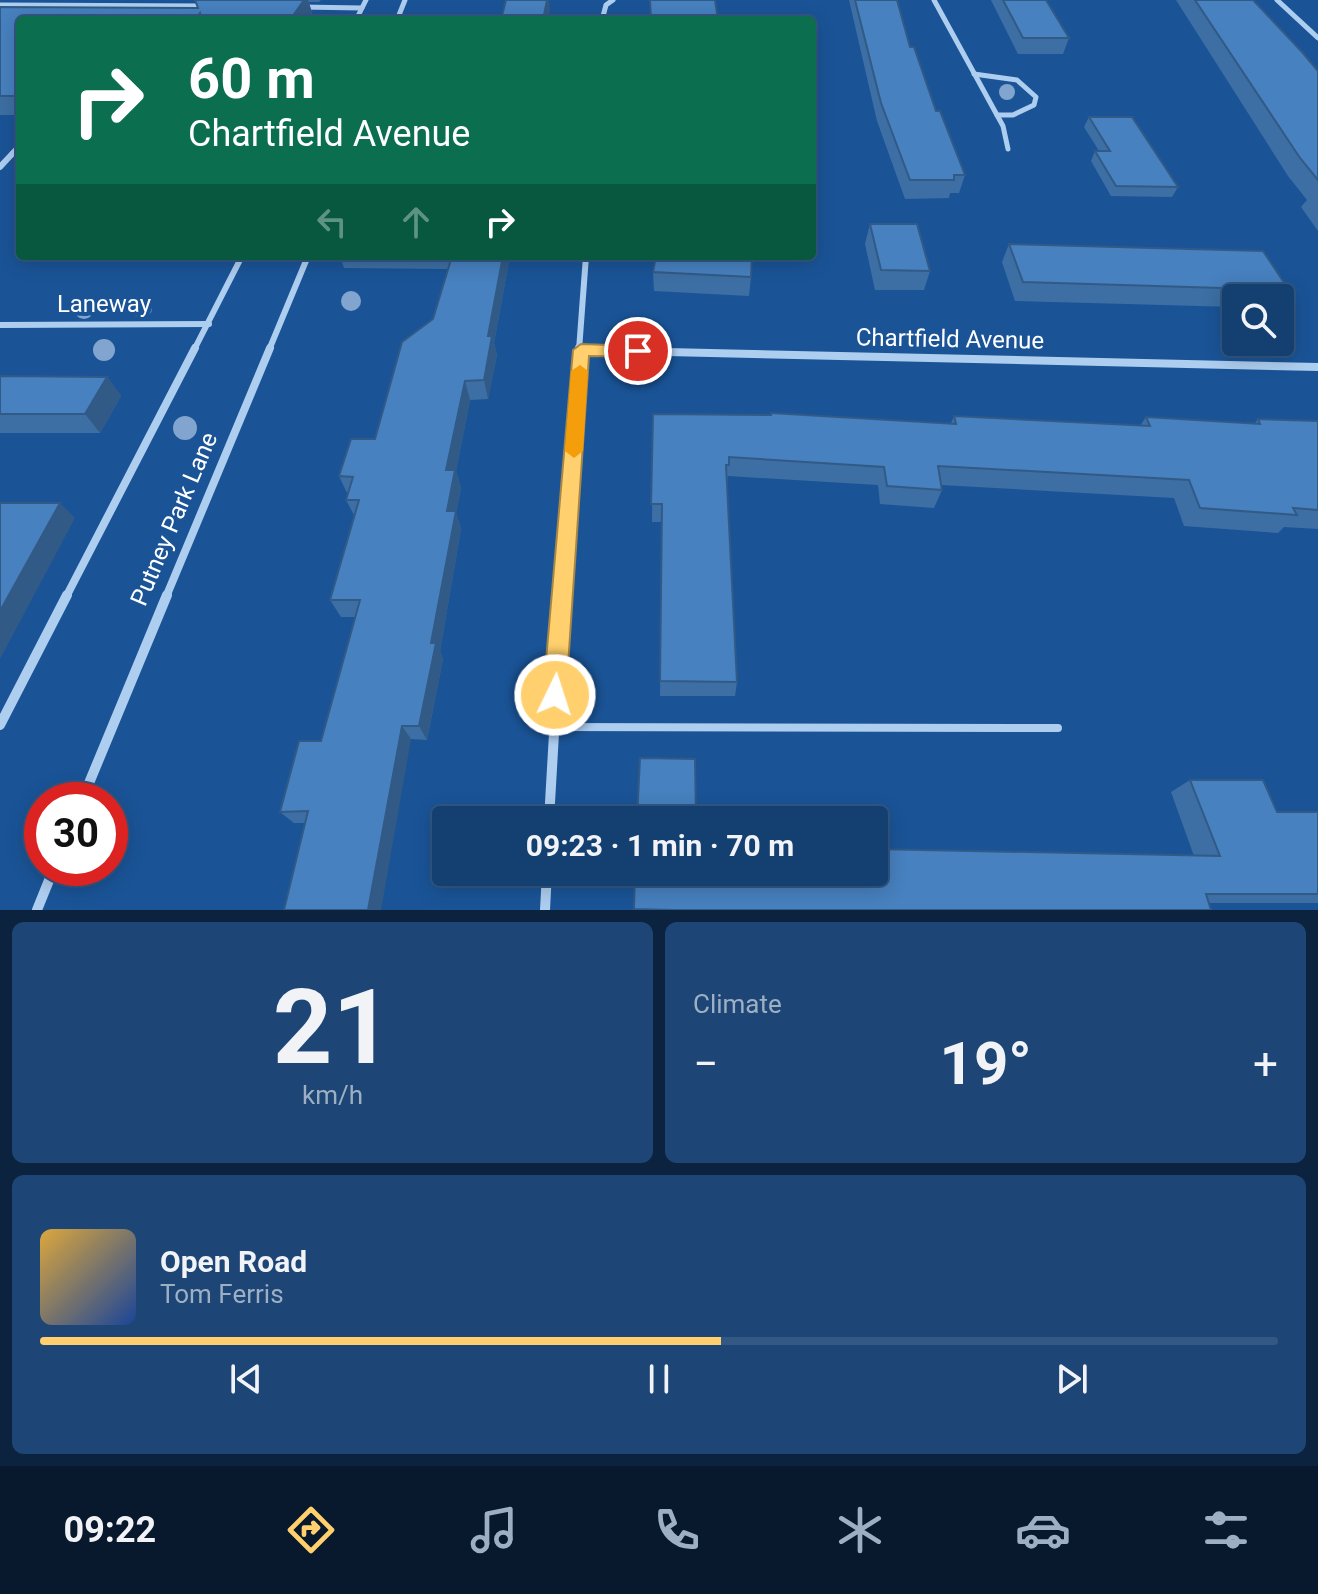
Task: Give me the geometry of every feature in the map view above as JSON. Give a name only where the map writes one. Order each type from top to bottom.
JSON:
[{"type":"street","points":[[358,16],[366,0]]},
{"type":"street","points":[[934,0],[1003,126],[1008,149]]},
{"type":"street","points":[[1277,0],[1318,38]]},
{"type":"street","points":[[134,13],[142,3]]},
{"type":"street","points":[[0,5],[142,3],[219,6]]},
{"type":"street","points":[[299,7],[362,8]]},
{"type":"street","points":[[974,74],[1006,77],[1031,89],[1036,97],[1034,105],[1026,111],[997,115]]},
{"type":"street","points":[[0,167],[16,149]]},
{"type":"street","points":[[0,725],[240,260]]},
{"type":"street","name":"Putney Park Lane","points":[[89,782],[306,260]]},
{"type":"street","points":[[549,806],[552,727],[586,260]]},
{"type":"street","name":"Laneway","points":[[0,325],[209,324]]},
{"type":"street","name":"Chartfield Avenue","points":[[581,350],[1318,367]]},
{"type":"street","points":[[37,910],[47,886]]},
{"type":"street","points":[[545,910],[546,886]]},
{"type":"lane","points":[[552,727],[1058,728]]},
{"type":"building","points":[[195,0],[304,0],[293,16],[201,16],[200,13],[198,16],[16,16],[16,96],[0,96],[0,7],[198,8]]},
{"type":"building","points":[[506,0],[547,0],[544,16],[502,16]]},
{"type":"building","points":[[650,0],[715,0],[717,16],[651,16]]},
{"type":"building","points":[[855,0],[897,0],[910,47],[914,47],[936,111],[940,111],[965,175],[954,175],[954,180],[910,180],[881,103]]},
{"type":"building","points":[[1003,0],[1046,0],[1069,38],[1023,38]]},
{"type":"building","points":[[1195,0],[1253,0],[1318,71],[1318,180],[1300,158]]},
{"type":"building","points":[[1089,117],[1132,117],[1178,187],[1116,186],[1095,151],[1110,151]]},
{"type":"building","points":[[870,224],[917,224],[930,271],[881,270]]},
{"type":"building","points":[[1009,244],[1263,251],[1285,284],[1222,284],[1222,288],[1023,282]]},
{"type":"building","points":[[451,260],[502,260],[488,336],[492,336],[484,380],[465,381],[446,470],[455,470],[447,511],[456,511],[431,643],[436,643],[419,726],[402,726],[368,910],[284,910],[308,811],[280,812],[299,741],[321,741],[360,600],[330,600],[359,500],[346,500],[353,477],[339,476],[351,439],[375,439],[402,342],[433,319]]},
{"type":"building","points":[[655,260],[752,260],[751,277],[653,272]]},
{"type":"building","points":[[0,376],[107,377],[85,414],[0,414]]},
{"type":"building","points":[[771,413],[956,424],[954,416],[1150,426],[1146,417],[1260,424],[1258,419],[1318,421],[1318,510],[1293,508],[1297,515],[1200,508],[1189,480],[938,466],[942,490],[887,486],[884,467],[729,457],[729,465],[726,465],[737,682],[660,681],[662,504],[651,504],[653,414]]},
{"type":"building","points":[[0,503],[60,503],[0,611]]},
{"type":"building","points":[[640,758],[695,759],[696,806],[638,806]]},
{"type":"building","points":[[1190,780],[1263,780],[1277,812],[1318,812],[1318,894],[1206,894],[1211,910],[634,909],[635,886],[888,886],[888,849],[1220,856]]},
{"type":"slow traffic","points":[[574,451],[580,371]]},
{"type":"route","points":[[555,695],[581,350],[638,351]]}]
